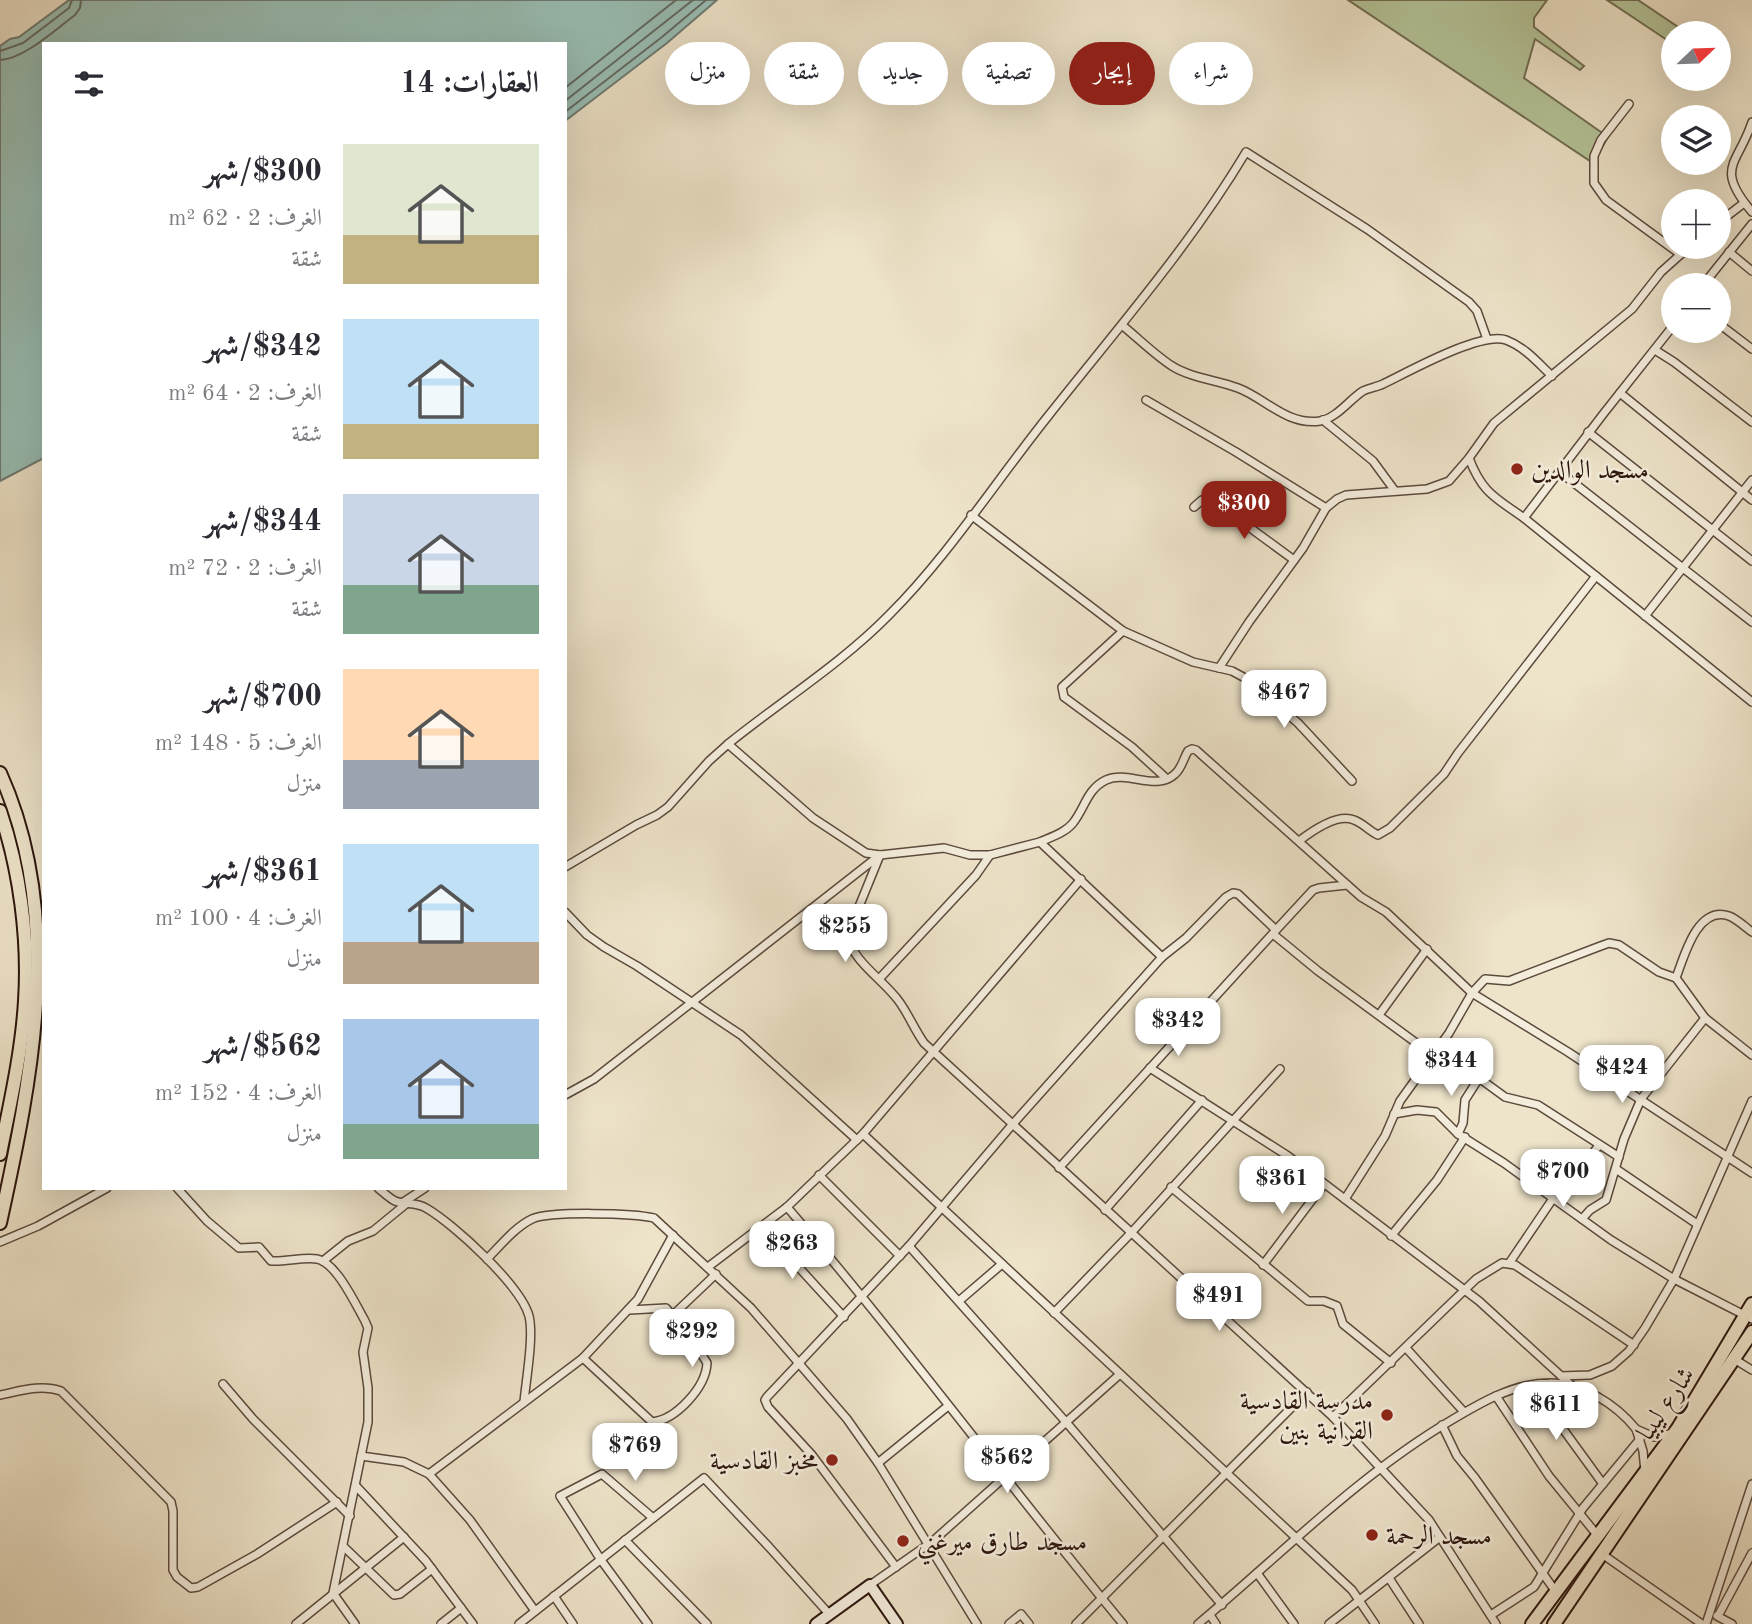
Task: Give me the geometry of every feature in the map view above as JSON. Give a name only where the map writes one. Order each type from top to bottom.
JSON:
[{"type":"main road","points":[[0,773],[13,806],[29,870],[38,981],[36,1024],[26,1095],[0,1223]]},
{"type":"main road","points":[[0,811],[18,892],[26,982],[23,1027],[0,1154]]},
{"type":"main road","name":"شارع ليبيا","points":[[1536,1619],[1674,1432],[1750,1313]]},
{"type":"main road","name":"شارع ليبيا","points":[[1554,1624],[1752,1332]]},
{"type":"street","points":[[1629,104],[1601,140],[1594,156],[1594,183],[1606,200],[1661,240]]},
{"type":"street","points":[[1752,122],[1732,161],[1732,180],[1752,212]]},
{"type":"street","points":[[567,866],[668,807],[728,744],[846,653],[890,614],[922,579],[1050,414],[1123,326],[1203,217],[1246,152],[1367,229],[1469,302],[1477,311],[1487,339]]},
{"type":"street","points":[[1731,213],[1744,203]]},
{"type":"street","points":[[1731,250],[1752,224]]},
{"type":"street","points":[[1731,254],[1752,271]]},
{"type":"street","points":[[1219,668],[1294,561],[1326,508],[1346,495],[1439,486],[1449,481],[1494,423],[1632,309],[1675,259]]},
{"type":"street","points":[[1712,273],[1723,259]]},
{"type":"street","points":[[1123,326],[1181,371],[1238,388],[1287,417],[1323,420],[1373,461],[1395,491]]},
{"type":"street","points":[[1731,333],[1752,349]]},
{"type":"street","points":[[1323,420],[1364,390],[1380,386],[1460,348],[1487,339],[1504,339],[1524,350],[1552,376]]},
{"type":"street","points":[[1524,519],[1588,432],[1661,342]]},
{"type":"street","points":[[1655,350],[1675,362],[1752,422]]},
{"type":"street","points":[[1620,393],[1752,500]]},
{"type":"street","points":[[1146,400],[1326,508]]},
{"type":"street","points":[[1588,432],[1752,561]]},
{"type":"street","points":[[1469,458],[1479,483],[1752,702]]},
{"type":"street","points":[[1560,472],[1752,622]]},
{"type":"street","points":[[1646,616],[1752,481]]},
{"type":"street","points":[[1194,507],[1202,500],[1212,500],[1294,561]]},
{"type":"street","points":[[971,515],[1123,631],[1193,662],[1233,671],[1245,678],[1298,723],[1352,781]]},
{"type":"street","points":[[1299,841],[1321,825],[1348,819],[1353,819],[1378,835],[1390,828],[1444,774],[1596,576]]},
{"type":"street","points":[[1123,631],[1062,687],[1063,697],[1132,747],[1167,779]]},
{"type":"street","points":[[728,744],[813,818],[857,849],[880,855],[944,848],[970,855],[990,855],[1040,842],[1071,826],[1092,790],[1109,779],[1121,776],[1155,782],[1167,779],[1181,766],[1188,751],[1196,750],[1347,885],[1366,901],[1386,912],[1472,993],[1641,1099],[1752,1173]]},
{"type":"street","points":[[1040,842],[1162,957]]},
{"type":"street","points":[[880,855],[846,936],[858,957],[901,1003],[917,1033],[932,1052],[1333,1417],[1429,1520],[1496,1624]]},
{"type":"street","points":[[567,1094],[594,1079],[880,855]]},
{"type":"street","points":[[880,978],[976,874],[990,855]]},
{"type":"street","points":[[708,1267],[787,1207],[860,1137],[1081,879]]},
{"type":"street","points":[[1059,1168],[1313,890],[1347,885]]},
{"type":"street","points":[[897,1567],[812,1455],[766,1404],[769,1394],[909,1246],[1012,1125],[1162,957],[1233,893],[1238,894],[1318,971],[1380,1015],[1505,1097],[1538,1105],[1619,1157]]},
{"type":"street","points":[[567,914],[604,947],[741,1035],[941,1207],[1352,1590],[1375,1624]]},
{"type":"street","points":[[1676,978],[1692,938],[1700,924],[1710,917],[1730,916],[1752,932]]},
{"type":"street","points":[[1345,1199],[1385,1136],[1400,1101],[1436,1052],[1472,993],[1485,979],[1509,981],[1609,943],[1619,946],[1659,972],[1676,978],[1706,1018],[1752,1055]]},
{"type":"street","points":[[1380,1015],[1427,949]]},
{"type":"street","points":[[1582,1219],[1590,1210],[1605,1202],[1628,1128],[1641,1099],[1706,1018]]},
{"type":"street","points":[[1150,1068],[1288,1156],[1465,1290],[1510,1327],[1572,1386],[1611,1406],[1636,1429],[1654,1437],[1674,1432]]},
{"type":"street","points":[[1054,1313],[1280,1069]]},
{"type":"street","points":[[1391,1236],[1437,1180],[1462,1136],[1465,1100],[1479,1078]]},
{"type":"street","points":[[1105,1210],[1202,1100]]},
{"type":"street","points":[[1561,1376],[1584,1376],[1604,1370],[1623,1358],[1633,1345],[1660,1306],[1674,1279],[1752,1101]]},
{"type":"street","points":[[1394,1114],[1411,1110],[1436,1112],[1462,1136],[1611,1241],[1674,1279],[1750,1313]]},
{"type":"street","points":[[1510,1262],[1575,1166],[1599,1145]]},
{"type":"street","points":[[1616,1169],[1697,1224]]},
{"type":"street","points":[[819,1175],[900,1256]]},
{"type":"street","points":[[1263,1265],[1324,1184]]},
{"type":"street","points":[[1171,1187],[1308,1301],[1324,1301],[1336,1306],[1343,1324],[1391,1363]]},
{"type":"street","points":[[0,1242],[47,1221],[103,1190]]},
{"type":"street","points":[[179,1190],[239,1248],[258,1247],[271,1261],[323,1261],[340,1278],[368,1328],[363,1352],[369,1422],[333,1593],[355,1624]]},
{"type":"street","points":[[380,1190],[392,1200],[425,1208],[448,1224],[487,1259],[515,1291],[529,1317],[530,1327],[524,1402]]},
{"type":"street","points":[[323,1261],[348,1241],[373,1231],[422,1190]]},
{"type":"street","points":[[787,1207],[863,1295],[1004,1478],[1123,1624]]},
{"type":"street","points":[[487,1259],[531,1219],[558,1213],[653,1218],[751,1308],[847,1419],[878,1463],[977,1624]]},
{"type":"street","points":[[762,1227],[844,1317]]},
{"type":"street","points":[[429,1474],[583,1358],[630,1310],[649,1282],[673,1236]]},
{"type":"street","points":[[909,1246],[1066,1422],[1222,1605]]},
{"type":"street","points":[[1333,1417],[1465,1290],[1487,1270],[1502,1263],[1510,1262],[1633,1345]]},
{"type":"street","points":[[959,1301],[1002,1264]]},
{"type":"street","points":[[674,1314],[716,1274]]},
{"type":"street","points":[[583,1358],[649,1420],[656,1422],[664,1419],[693,1395],[700,1387],[706,1371],[706,1358],[674,1314],[662,1307],[630,1310]]},
{"type":"street","points":[[1406,1348],[1464,1412]]},
{"type":"street","points":[[1734,1359],[1752,1370]]},
{"type":"street","points":[[816,1624],[927,1545],[1119,1375]]},
{"type":"street","points":[[1198,1624],[1381,1466],[1442,1425],[1496,1396],[1531,1385],[1550,1383],[1572,1386]]},
{"type":"street","points":[[223,1384],[253,1419],[351,1516]]},
{"type":"street","points":[[1531,1385],[1603,1484]]},
{"type":"street","points":[[0,1395],[40,1387],[61,1391],[130,1459],[171,1502],[173,1570],[177,1577],[191,1588],[198,1587],[257,1554],[337,1502]]},
{"type":"street","points":[[1076,1624],[1307,1392]]},
{"type":"street","points":[[1496,1396],[1549,1476],[1598,1536]]},
{"type":"street","points":[[878,1463],[948,1406]]},
{"type":"street","points":[[1442,1425],[1457,1457],[1556,1592]]},
{"type":"street","points":[[1636,1429],[1645,1473]]},
{"type":"street","points":[[1491,1615],[1528,1592],[1542,1576],[1579,1515],[1640,1439]]},
{"type":"street","points":[[361,1456],[404,1462],[429,1474],[470,1520],[535,1611]]},
{"type":"street","points":[[648,1624],[561,1499],[562,1495],[602,1474],[653,1518]]},
{"type":"street","points":[[519,1624],[701,1479],[707,1480],[830,1615]]},
{"type":"street","points":[[1602,1554],[1704,1624],[1752,1484]]},
{"type":"street","points":[[356,1486],[432,1569],[473,1624]]},
{"type":"street","points":[[296,1624],[404,1537]]},
{"type":"street","points":[[1329,1624],[1440,1537]]},
{"type":"street","points":[[625,1540],[708,1624]]},
{"type":"street","points":[[344,1547],[394,1595],[400,1594],[432,1569]]},
{"type":"street","points":[[1718,1616],[1752,1553]]},
{"type":"street","points":[[1257,1573],[1294,1624]]},
{"type":"street","points":[[1389,1578],[1419,1624]]},
{"type":"street","points":[[870,1585],[897,1624]]},
{"type":"street","points":[[554,1596],[573,1624]]},
{"type":"street","points":[[441,1624],[461,1608]]},
{"type":"street","points":[[1710,1612],[1732,1624]]},
{"type":"street","points":[[1009,1624],[1021,1614],[1029,1624]]},
{"type":"street","points":[[1210,1615],[1216,1624]]},
{"type":"street","points":[[1536,1619],[1554,1624]]},
{"type":"green space","points":[[1348,0],[1547,0],[1534,18],[1534,27],[1584,66],[1580,70],[1535,39],[1524,78],[1608,137],[1593,163]]},
{"type":"green space","points":[[1607,0],[1638,0],[1669,21],[1661,21],[1661,36]]},
{"type":"water","points":[[69,0],[717,0],[665,45],[567,119],[567,42],[42,42],[42,459],[0,481],[0,46],[19,37]]},
{"type":"place","name":"مسجد الوالدين","points":[[1517,469]]},
{"type":"place","name":"مدرسة القادسية القرانية بنين","points":[[1387,1415]]},
{"type":"place","name":"مخبز القادسية","points":[[832,1460]]},
{"type":"place","name":"مسجد الرحمة","points":[[1372,1535]]},
{"type":"place","name":"مسجد طارق ميرغني","points":[[903,1541]]}]
